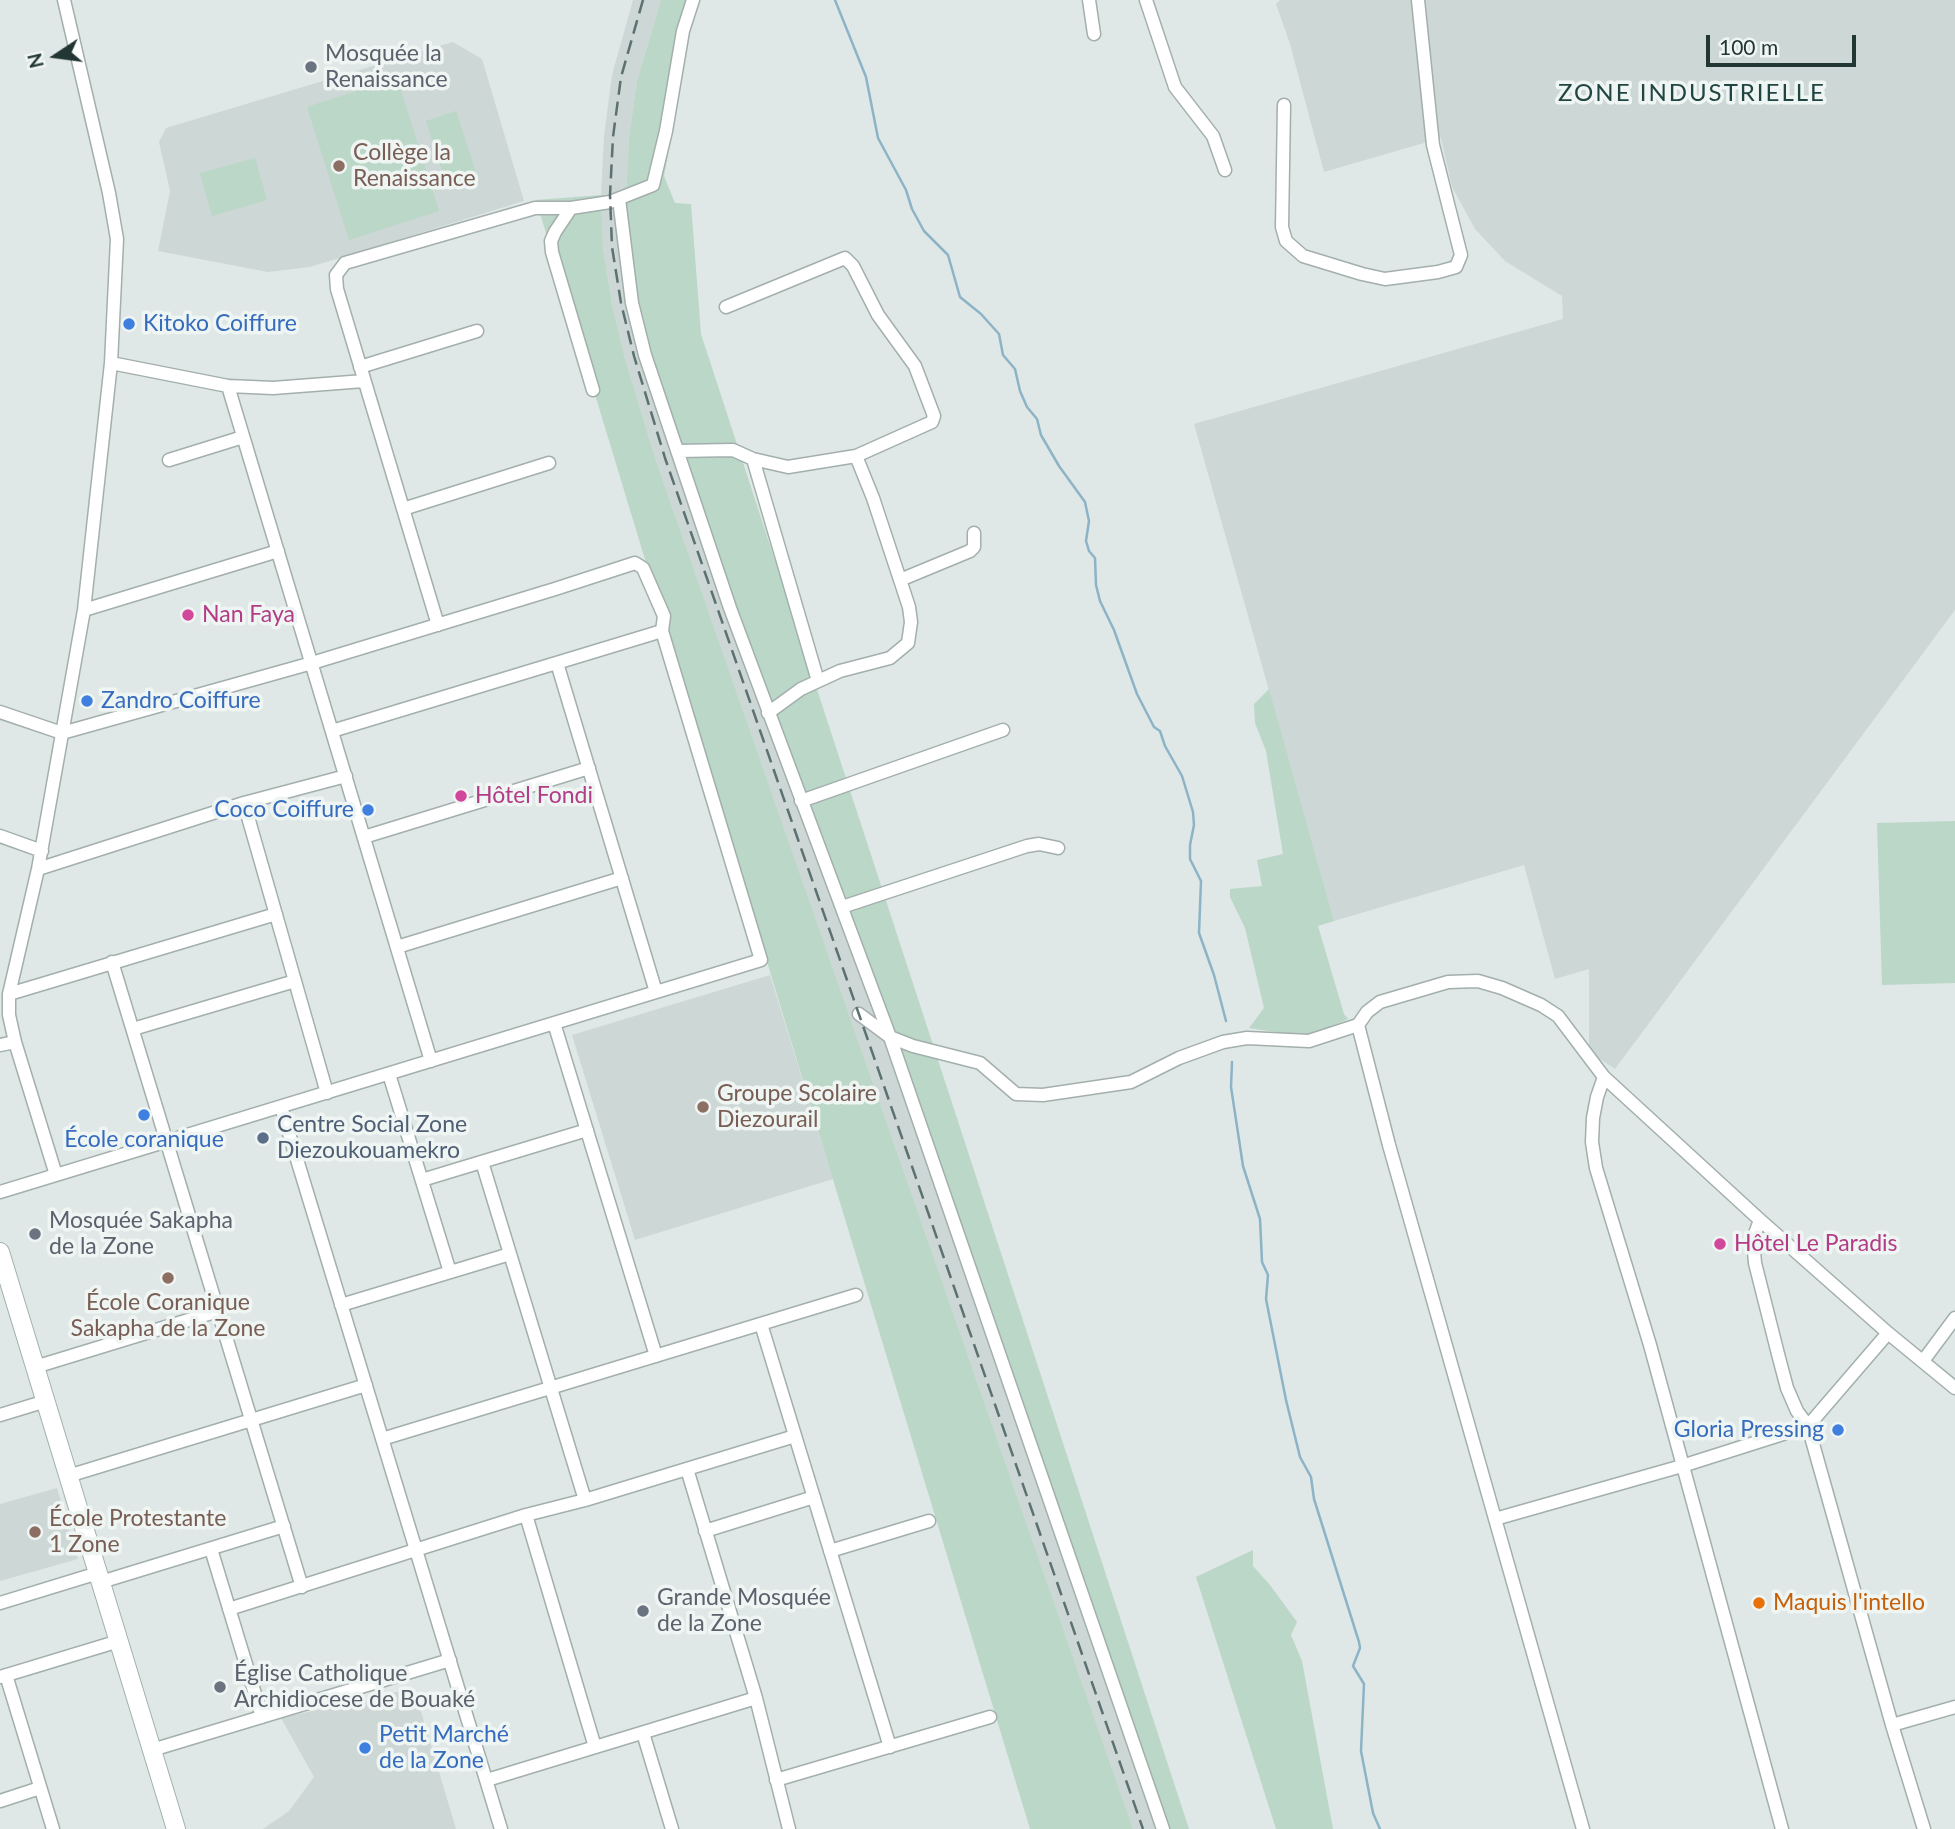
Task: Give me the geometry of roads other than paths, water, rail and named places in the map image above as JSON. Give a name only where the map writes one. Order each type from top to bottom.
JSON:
[{"type":"street","points":[[56,1175],[15,1042],[9,1015],[9,993],[38,869],[84,610],[111,363],[117,239],[109,193],[64,0]]},
{"type":"street","points":[[438,625],[337,289],[336,275],[345,263],[535,208],[571,208],[610,202],[653,185],[666,131],[683,31],[693,0]]},
{"type":"street","points":[[1089,0],[1094,34]]},
{"type":"street","points":[[1146,0],[1175,87],[1213,136],[1225,170]]},
{"type":"street","points":[[1284,105],[1282,227],[1286,241],[1303,256],[1385,279],[1456,267],[1461,255],[1433,145],[1418,0]]},
{"type":"street","points":[[619,199],[632,303],[645,355],[677,451],[768,713],[890,1037],[1163,1829]]},
{"type":"street","points":[[571,208],[551,241],[552,252],[593,390]]},
{"type":"street","points":[[677,451],[733,450],[753,459],[788,467],[856,456],[932,422],[934,416],[915,366],[878,315],[853,266],[845,258],[726,307]]},
{"type":"street","points":[[360,367],[477,331]]},
{"type":"street","points":[[111,363],[228,386],[273,388],[364,381]]},
{"type":"street","points":[[228,386],[432,1061]]},
{"type":"street","points":[[169,460],[243,437]]},
{"type":"street","points":[[768,713],[801,689],[840,671],[890,658],[908,643],[911,622],[900,580],[856,456]]},
{"type":"street","points":[[753,459],[818,681]]},
{"type":"street","points":[[403,509],[550,463]]},
{"type":"street","points":[[900,580],[970,551],[974,547],[974,533]]},
{"type":"street","points":[[84,610],[278,551]]},
{"type":"street","points":[[0,712],[62,733],[312,663],[635,563],[643,568],[664,616],[662,631],[761,960],[0,1192]]},
{"type":"street","points":[[332,731],[662,631]]},
{"type":"street","points":[[557,663],[656,992]]},
{"type":"street","points":[[801,801],[1003,730]]},
{"type":"street","points":[[364,837],[589,768]]},
{"type":"street","points":[[38,869],[244,803],[345,776]]},
{"type":"street","points":[[244,803],[327,1093]]},
{"type":"street","points":[[0,836],[41,851]]},
{"type":"street","points":[[842,907],[1027,846],[1039,844],[1058,848]]},
{"type":"street","points":[[397,947],[622,878]]},
{"type":"street","points":[[9,993],[276,914]]},
{"type":"street","points":[[112,962],[302,1587]]},
{"type":"street","points":[[132,1029],[295,981]]},
{"type":"street","points":[[859,1014],[890,1037],[913,1046],[974,1059],[1016,1094],[1043,1095],[1130,1082],[1179,1058],[1223,1042],[1247,1038],[1309,1041],[1358,1024],[1380,1002],[1448,982],[1478,981],[1526,998],[1558,1016],[1604,1077],[1760,1220],[1955,1388]]},
{"type":"street","points":[[554,1023],[656,1356]]},
{"type":"street","points":[[1358,1024],[1393,1158],[1583,1829]]},
{"type":"street","points":[[0,1045],[15,1042]]},
{"type":"street","points":[[389,1074],[450,1272]]},
{"type":"street","points":[[1604,1077],[1593,1118],[1592,1142],[1596,1168],[1650,1345],[1782,1829]]},
{"type":"street","points":[[281,1107],[501,1829]]},
{"type":"street","points":[[422,1180],[587,1130]]},
{"type":"street","points":[[482,1162],[585,1500]]},
{"type":"street","points":[[1760,1220],[1753,1239],[1755,1263],[1787,1388],[1797,1411],[1808,1426],[1924,1829]]},
{"type":"street","points":[[0,1252],[176,1829]]},
{"type":"street","points":[[341,1306],[510,1254]]},
{"type":"street","points":[[382,1439],[856,1295]]},
{"type":"street","points":[[35,1367],[218,1311]]},
{"type":"street","points":[[1923,1360],[1955,1318]]},
{"type":"street","points":[[761,1324],[890,1747]]},
{"type":"street","points":[[1494,1519],[1682,1466],[1808,1426],[1888,1333]]},
{"type":"street","points":[[68,1476],[366,1385]]},
{"type":"street","points":[[0,1415],[46,1401]]},
{"type":"street","points":[[229,1609],[526,1515],[585,1500],[795,1436]]},
{"type":"street","points":[[687,1469],[756,1698],[789,1829]]},
{"type":"street","points":[[705,1531],[814,1497]]},
{"type":"street","points":[[526,1515],[594,1747]]},
{"type":"street","points":[[830,1551],[929,1521]]},
{"type":"street","points":[[0,1603],[211,1549],[284,1526]]},
{"type":"street","points":[[211,1549],[262,1717]]},
{"type":"street","points":[[53,1829],[3,1676],[119,1641]]},
{"type":"street","points":[[152,1750],[450,1660]]},
{"type":"street","points":[[486,1780],[756,1698]]},
{"type":"street","points":[[1892,1725],[1955,1707]]},
{"type":"street","points":[[776,1780],[990,1717]]},
{"type":"street","points":[[643,1733],[672,1829]]},
{"type":"street","points":[[0,1801],[40,1788]]},
{"type":"waterway","points":[[835,0],[866,77],[878,138],[906,190],[912,209],[924,231],[948,255],[960,297],[981,314],[999,334],[1003,355],[1015,369],[1020,391],[1027,407],[1037,419],[1041,435],[1085,502],[1089,521],[1086,541],[1095,558],[1096,585],[1100,601],[1114,630],[1137,694],[1154,727],[1160,731],[1182,776],[1193,812],[1190,859],[1201,881],[1199,933],[1226,1021]]},
{"type":"waterway","points":[[1232,1062],[1231,1087],[1243,1166],[1260,1219],[1262,1262],[1268,1275],[1266,1299],[1286,1400],[1300,1457],[1311,1477],[1314,1499],[1359,1642],[1360,1648],[1353,1666],[1364,1684],[1361,1751],[1373,1813],[1380,1829]]},
{"type":"railway","points":[[643,0],[621,77],[613,137],[610,195],[612,247],[621,303],[634,356],[665,458],[1143,1829]]},
{"type":"place","name":"Mosquée la Renaissance","points":[[311,67]]},
{"type":"place","name":"Collège la Renaissance","points":[[339,166]]},
{"type":"place","name":"Kitoko Coiffure","points":[[129,324]]},
{"type":"place","name":"Nan Faya","points":[[188,615]]},
{"type":"place","name":"Zandro Coiffure","points":[[87,701]]},
{"type":"place","name":"Hôtel Fondi","points":[[461,796]]},
{"type":"place","name":"Coco Coiffure","points":[[368,810]]},
{"type":"place","name":"Groupe Scolaire Diezourail","points":[[703,1107]]},
{"type":"place","name":"École coranique","points":[[144,1115]]},
{"type":"place","name":"Centre Social Zone Diezoukouamekro","points":[[263,1138]]},
{"type":"place","name":"Mosquée Sakapha de la Zone","points":[[35,1234]]},
{"type":"place","name":"Hôtel Le Paradis","points":[[1720,1244]]},
{"type":"place","name":"École Coranique Sakapha de la Zone","points":[[168,1278]]},
{"type":"place","name":"Gloria Pressing","points":[[1838,1430]]},
{"type":"place","name":"École Protestante 1 Zone","points":[[35,1532]]},
{"type":"place","name":"Maquis l'intello","points":[[1759,1603]]},
{"type":"place","name":"Grande Mosquée de la Zone","points":[[643,1611]]},
{"type":"place","name":"Église Catholique Archidiocese de Bouaké","points":[[220,1687]]},
{"type":"place","name":"Petit Marché de la Zone","points":[[365,1748]]},
{"type":"district","name":"ZONE INDUSTRIELLE","points":[[1692,93]]}]
